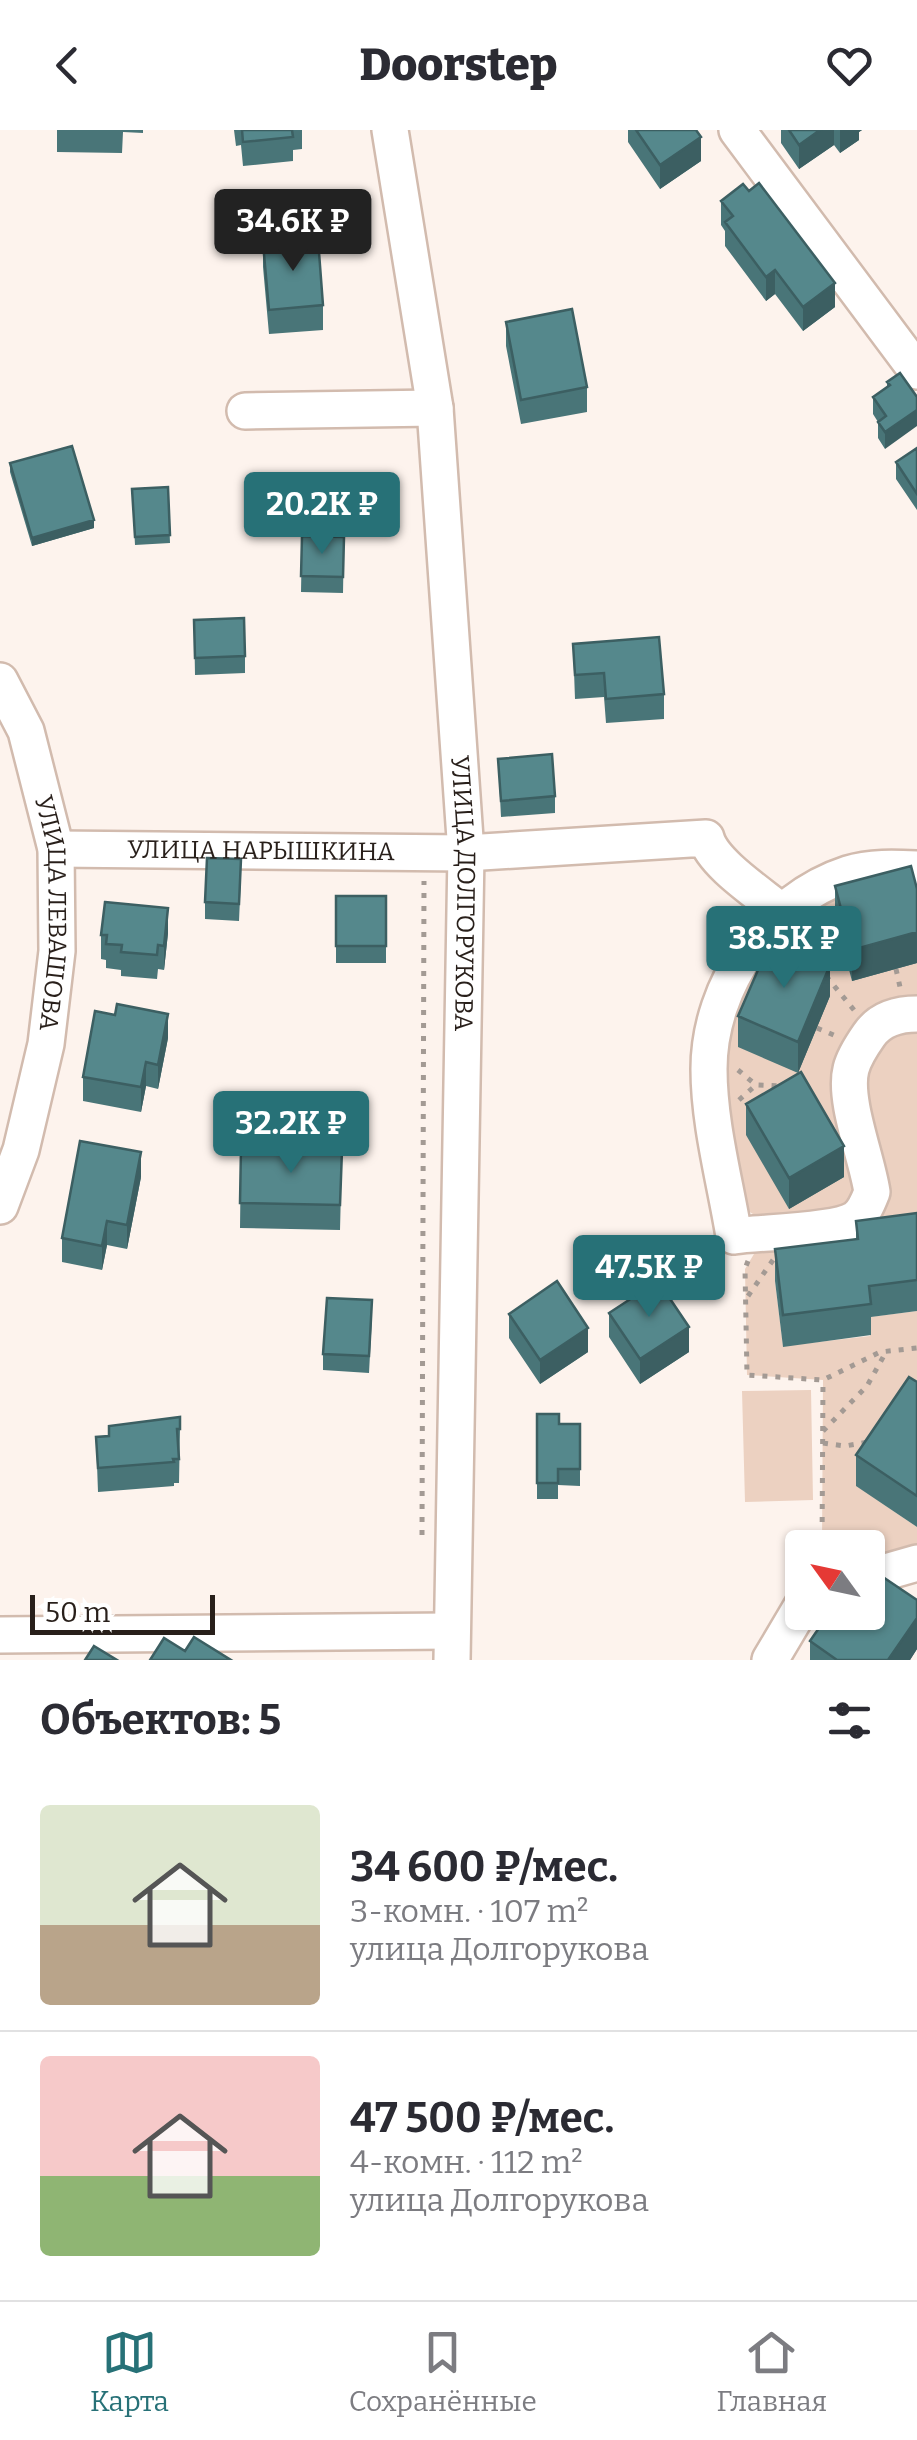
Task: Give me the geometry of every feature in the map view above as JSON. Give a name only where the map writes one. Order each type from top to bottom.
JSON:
[{"type":"street","name":"УЛИЦА ДОЛГОРУКОВА","points":[[390,130],[435,408],[466,854],[451,1645]]},
{"type":"street","points":[[738,130],[917,371]]},
{"type":"street","points":[[245,411],[435,408]]},
{"type":"street","name":"УЛИЦА ЛЕВАШОВА","points":[[0,681],[26,732],[56,849],[57,951],[46,1044],[21,1150],[0,1206]]},
{"type":"street","name":"УЛИЦА НАРЫШКИНА","points":[[56,849],[466,854],[706,838],[708,848],[722,862],[783,913]]},
{"type":"street","points":[[917,869],[878,868],[848,874],[820,887],[783,913],[748,951],[728,984],[717,1009],[712,1035],[710,1098],[734,1236],[832,1226],[860,1216],[872,1192],[854,1116],[850,1071],[872,1032],[891,1017],[917,1014]]},
{"type":"street","points":[[885,1571],[917,1563]]},
{"type":"street","points":[[770,1660],[788,1630]]},
{"type":"street","points":[[5,1643],[451,1645]]},
{"type":"path","points":[[422,1552],[424,853]]},
{"type":"path","points":[[808,953],[815,962]]},
{"type":"path","points":[[822,971],[872,1032]]},
{"type":"path","points":[[756,1085],[796,1086]]},
{"type":"path","points":[[756,1248],[745,1269],[747,1375],[823,1380],[865,1358],[917,1348]]},
{"type":"path","points":[[746,1298],[776,1256]]},
{"type":"path","points":[[823,1431],[866,1386],[886,1351]]},
{"type":"path","points":[[822,1530],[823,1380]]},
{"type":"path","points":[[822,1444],[865,1444],[877,1435]]},
{"type":"shaded area","points":[[917,878],[917,1000],[872,1016],[858,1197],[848,1211],[763,1220],[748,1211],[740,1197],[727,1122],[726,1017],[773,935],[831,895]]},
{"type":"shaded area","points":[[917,1024],[917,1245],[775,1281],[783,1346],[870,1336],[869,1317],[917,1311],[917,1414],[857,1486],[917,1527],[917,1552],[885,1562],[885,1530],[822,1530],[823,1380],[747,1375],[745,1269],[757,1249],[852,1235],[860,1087],[874,1046]]},
{"type":"shaded area","points":[[811,1390],[813,1500],[745,1502],[742,1391]]},
{"type":"building","points":[[242,130],[292,130],[293,137],[243,142]]},
{"type":"building","points":[[636,130],[696,130],[701,137],[660,165]]},
{"type":"building","points":[[789,130],[820,130],[799,145]]},
{"type":"building","points":[[759,183],[835,283],[803,307],[775,270],[766,277],[725,222],[733,216],[721,201],[743,184],[749,191]]},
{"type":"building","points":[[318,239],[323,305],[269,310],[263,243]]},
{"type":"building","points":[[572,309],[587,387],[521,400],[506,322]]},
{"type":"building","points":[[900,373],[917,397],[917,410],[885,432],[878,422],[886,416],[873,397]]},
{"type":"building","points":[[72,446],[94,520],[32,538],[10,463]]},
{"type":"building","points":[[917,448],[917,494],[896,462]]},
{"type":"building","points":[[168,487],[170,535],[135,537],[132,489]]},
{"type":"building","points":[[302,536],[344,537],[343,577],[301,576]]},
{"type":"building","points":[[244,618],[245,656],[195,658],[194,620]]},
{"type":"building","points":[[659,637],[664,694],[606,699],[604,673],[575,675],[573,644]]},
{"type":"building","points":[[552,754],[555,796],[501,801],[498,759]]},
{"type":"building","points":[[207,858],[241,859],[239,904],[205,902]]},
{"type":"building","points":[[911,866],[917,889],[917,932],[852,950],[835,886]]},
{"type":"building","points":[[336,896],[386,896],[386,946],[336,946]]},
{"type":"building","points":[[105,902],[168,908],[164,946],[158,945],[157,955],[121,952],[122,945],[106,944],[107,935],[101,935]]},
{"type":"building","points":[[771,940],[830,965],[798,1042],[738,1016]]},
{"type":"building","points":[[117,1004],[168,1014],[158,1065],[146,1062],[141,1087],[83,1077],[95,1011],[115,1015]]},
{"type":"building","points":[[801,1072],[844,1146],[789,1178],[746,1104]]},
{"type":"building","points":[[80,1141],[141,1152],[127,1225],[107,1221],[102,1246],[62,1238]]},
{"type":"building","points":[[241,1148],[342,1150],[340,1205],[240,1203]]},
{"type":"building","points":[[917,1213],[917,1280],[869,1286],[871,1304],[783,1315],[775,1249],[858,1239],[856,1221]]},
{"type":"building","points":[[557,1281],[588,1328],[540,1360],[509,1314]]},
{"type":"building","points":[[658,1281],[689,1327],[640,1359],[609,1313]]},
{"type":"building","points":[[327,1298],[372,1300],[369,1356],[323,1354]]},
{"type":"building","points":[[909,1377],[917,1382],[917,1496],[856,1455]]},
{"type":"building","points":[[537,1414],[559,1414],[559,1424],[580,1424],[580,1469],[558,1469],[558,1483],[537,1483]]},
{"type":"building","points":[[180,1417],[179,1459],[98,1468],[96,1437],[109,1436],[109,1426]]},
{"type":"building","points":[[885,1578],[917,1600],[917,1618],[888,1660],[837,1660],[810,1641],[818,1630],[885,1630]]},
{"type":"building","points":[[194,1637],[231,1660],[150,1660],[164,1638],[185,1651]]},
{"type":"building","points":[[94,1646],[117,1660],[85,1660]]}]
